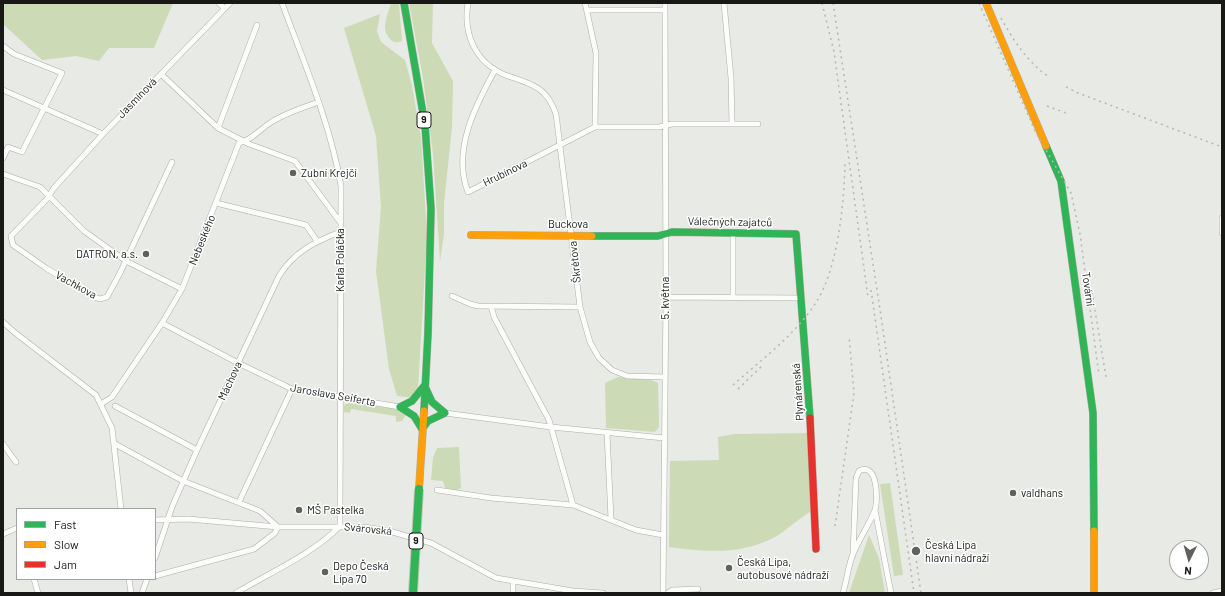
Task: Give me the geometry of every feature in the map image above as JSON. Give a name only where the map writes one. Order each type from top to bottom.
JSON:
[{"type":"street","points":[[219,3],[224,8]]},
{"type":"street","name":"Jasmínová","points":[[49,197],[53,189],[103,134],[230,3]]},
{"type":"street","name":"Karla Poláčka","points":[[282,3],[319,102],[338,167],[341,186],[340,526]]},
{"type":"street","name":"9","points":[[404,3],[428,157],[431,238],[425,384],[413,593]]},
{"type":"street","points":[[468,3],[467,27],[469,38],[480,57],[495,70]]},
{"type":"street","points":[[586,3],[596,53],[595,127]]},
{"type":"street","name":"5. května","points":[[663,593],[666,297],[664,234],[665,3]]},
{"type":"street","points":[[724,3],[731,78],[732,124]]},
{"type":"street","name":"Tovární","points":[[986,3],[1061,181],[1093,413],[1094,593]]},
{"type":"street","points":[[587,10],[665,10]]},
{"type":"street","points":[[218,128],[257,25]]},
{"type":"street","points":[[3,46],[14,54],[62,73],[22,152],[8,147],[3,158]]},
{"type":"street","name":"Škrétova","points":[[495,70],[533,85],[545,94],[556,114],[580,307],[590,342],[599,358],[612,370],[627,376],[664,378]]},
{"type":"street","name":"Hrubínova","points":[[495,70],[476,104],[466,138],[464,180],[468,192],[595,127],[664,126],[672,124],[758,124]]},
{"type":"street","points":[[160,74],[218,128],[244,142],[295,161],[340,222]]},
{"type":"street","points":[[3,90],[103,134]]},
{"type":"street","name":"Nebeského","points":[[101,404],[112,397],[162,323],[182,289],[239,143],[248,140],[280,117],[319,102]]},
{"type":"street","points":[[126,261],[172,162]]},
{"type":"street","points":[[3,174],[40,187],[84,231],[126,261],[182,289]]},
{"type":"street","name":"Vachkova","points":[[49,197],[11,236],[13,244],[46,268],[100,299],[107,297],[126,261]]},
{"type":"street","points":[[216,204],[306,225],[317,241]]},
{"type":"street","points":[[1222,218],[1222,233]]},
{"type":"street","name":"Máchova","points":[[156,555],[183,481],[279,276],[287,263],[305,248],[317,241],[340,232]]},
{"type":"street","points":[[733,233],[733,297]]},
{"type":"street","name":"Válečných zajatců","points":[[664,234],[796,234]]},
{"type":"street","name":"Buckova","points":[[471,235],[658,236],[664,234]]},
{"type":"street","name":"Plynárenská","points":[[796,234],[813,455],[816,549]]},
{"type":"street","points":[[452,296],[470,304],[491,306],[580,307]]},
{"type":"street","points":[[666,297],[802,298]]},
{"type":"street","points":[[491,306],[494,317],[534,391],[551,427],[573,505]]},
{"type":"street","points":[[3,322],[96,395],[112,428],[115,444],[121,508]]},
{"type":"street","name":"Jaroslava Seiferta","points":[[162,323],[238,364],[292,389],[400,407]]},
{"type":"street","points":[[400,407],[412,401],[425,384]]},
{"type":"street","points":[[425,384],[432,402],[445,413],[551,427],[664,438]]},
{"type":"street","points":[[239,502],[292,389]]},
{"type":"street","points":[[116,406],[197,450]]},
{"type":"street","points":[[400,407],[414,416],[422,430],[428,422],[445,413]]},
{"type":"street","points":[[607,433],[611,519]]},
{"type":"street","points":[[3,444],[16,462]]},
{"type":"street","points":[[115,444],[183,481],[260,511],[278,527],[275,533],[254,549],[156,576]]},
{"type":"street","points":[[843,593],[853,554],[856,478],[857,474],[862,469],[870,471],[874,477],[876,498],[875,510],[891,593]]},
{"type":"street","points":[[437,490],[492,498],[573,505],[636,530],[663,535]]},
{"type":"street","points":[[853,554],[875,510]]},
{"type":"street","name":"Svárovská","points":[[156,520],[188,519],[278,527],[365,527],[412,536],[449,552],[496,578],[573,591],[603,593]]},
{"type":"street","points":[[236,593],[308,551],[332,534],[340,526]]},
{"type":"street","points":[[3,534],[16,528]]},
{"type":"street","points":[[34,580],[38,593]]},
{"type":"street","points":[[129,580],[131,593]]},
{"type":"street","points":[[142,593],[148,580]]},
{"type":"street","points":[[513,582],[513,593]]},
{"type":"street","points":[[668,593],[672,590],[698,589]]},
{"type":"street","points":[[1213,593],[1222,591]]},
{"type":"green space","points":[[3,3],[173,3],[154,48],[109,48],[99,61],[76,56],[42,60],[3,24]]},
{"type":"green space","points":[[391,3],[399,3],[402,41],[399,42],[394,42],[390,39],[387,35],[385,26]]},
{"type":"green space","points":[[409,3],[433,3],[432,43],[453,81],[452,127],[444,203],[444,234],[440,261],[433,154],[423,78]]},
{"type":"green space","points":[[380,14],[377,31],[381,42],[405,60],[412,86],[421,138],[427,235],[418,388],[416,398],[397,396],[389,369],[376,271],[381,207],[376,136],[344,28]]},
{"type":"green space","points":[[618,377],[651,380],[658,383],[659,427],[655,432],[606,428],[605,383]]},
{"type":"green space","points":[[351,402],[395,409],[407,413],[402,421],[396,422],[396,416],[351,409],[350,413],[344,412],[344,405]]},
{"type":"green space","points":[[810,433],[810,512],[775,537],[750,547],[723,551],[710,551],[669,547],[670,461],[719,460],[718,437],[734,434]]},
{"type":"green space","points":[[459,447],[461,488],[457,490],[445,488],[443,481],[431,480],[433,458],[437,448]]},
{"type":"green space","points":[[890,483],[903,575],[894,576],[880,484]]},
{"type":"green space","points":[[869,535],[879,558],[885,593],[849,593]]},
{"type":"railway","points":[[822,3],[834,52],[868,297]]},
{"type":"railway","points":[[833,3],[881,316],[921,593]]},
{"type":"railway","points":[[979,3],[1035,131],[1071,193],[1080,234],[1099,375]]},
{"type":"railway","points":[[1001,18],[1011,35],[1028,58],[1049,77]]},
{"type":"railway","points":[[1066,87],[1078,93],[1222,147]]},
{"type":"railway","points":[[1047,106],[1066,113]]},
{"type":"railway","points":[[733,385],[777,347],[797,327],[807,316],[823,290],[829,273],[838,236],[843,198],[845,163]]},
{"type":"railway","points":[[871,290],[914,593]]},
{"type":"railway","points":[[1092,292],[1106,377]]},
{"type":"railway","points":[[835,526],[854,393],[849,336]]},
{"type":"railway","points":[[738,389],[763,365]]},
{"type":"traffic: fast","points":[[404,3],[425,125],[431,209],[428,333],[424,411]]},
{"type":"traffic: fast","points":[[1046,146],[1061,181],[1093,413],[1094,531]]},
{"type":"traffic: fast","points":[[592,236],[658,236],[672,232],[796,234],[810,418]]},
{"type":"traffic: fast","points":[[400,407],[412,401],[425,385]]},
{"type":"traffic: fast","points":[[422,429],[428,421],[445,413],[432,402],[426,389]]},
{"type":"traffic: fast","points":[[400,407],[414,416],[422,429]]},
{"type":"traffic: fast","points":[[413,593],[419,489]]},
{"type":"traffic: slow","points":[[986,3],[1046,146]]},
{"type":"traffic: slow","points":[[471,235],[592,236]]},
{"type":"traffic: slow","points":[[419,489],[424,411]]},
{"type":"traffic: slow","points":[[1094,531],[1094,593]]},
{"type":"traffic: jam","points":[[810,418],[816,549]]},
{"type":"place","name":"Zubní Krejčí","points":[[293,173]]},
{"type":"place","name":"DATRON, a.s.","points":[[146,254]]},
{"type":"place","name":"valdhans","points":[[1013,493]]},
{"type":"place","name":"MŠ Pastelka","points":[[299,510]]},
{"type":"place","name":"Česká Lípa hlavní nádraží","points":[[916,551]]},
{"type":"place","name":"Česká Lípa, autobusové nádraží","points":[[729,568]]},
{"type":"place","name":"Depo Česká Lípa 70","points":[[325,572]]}]
